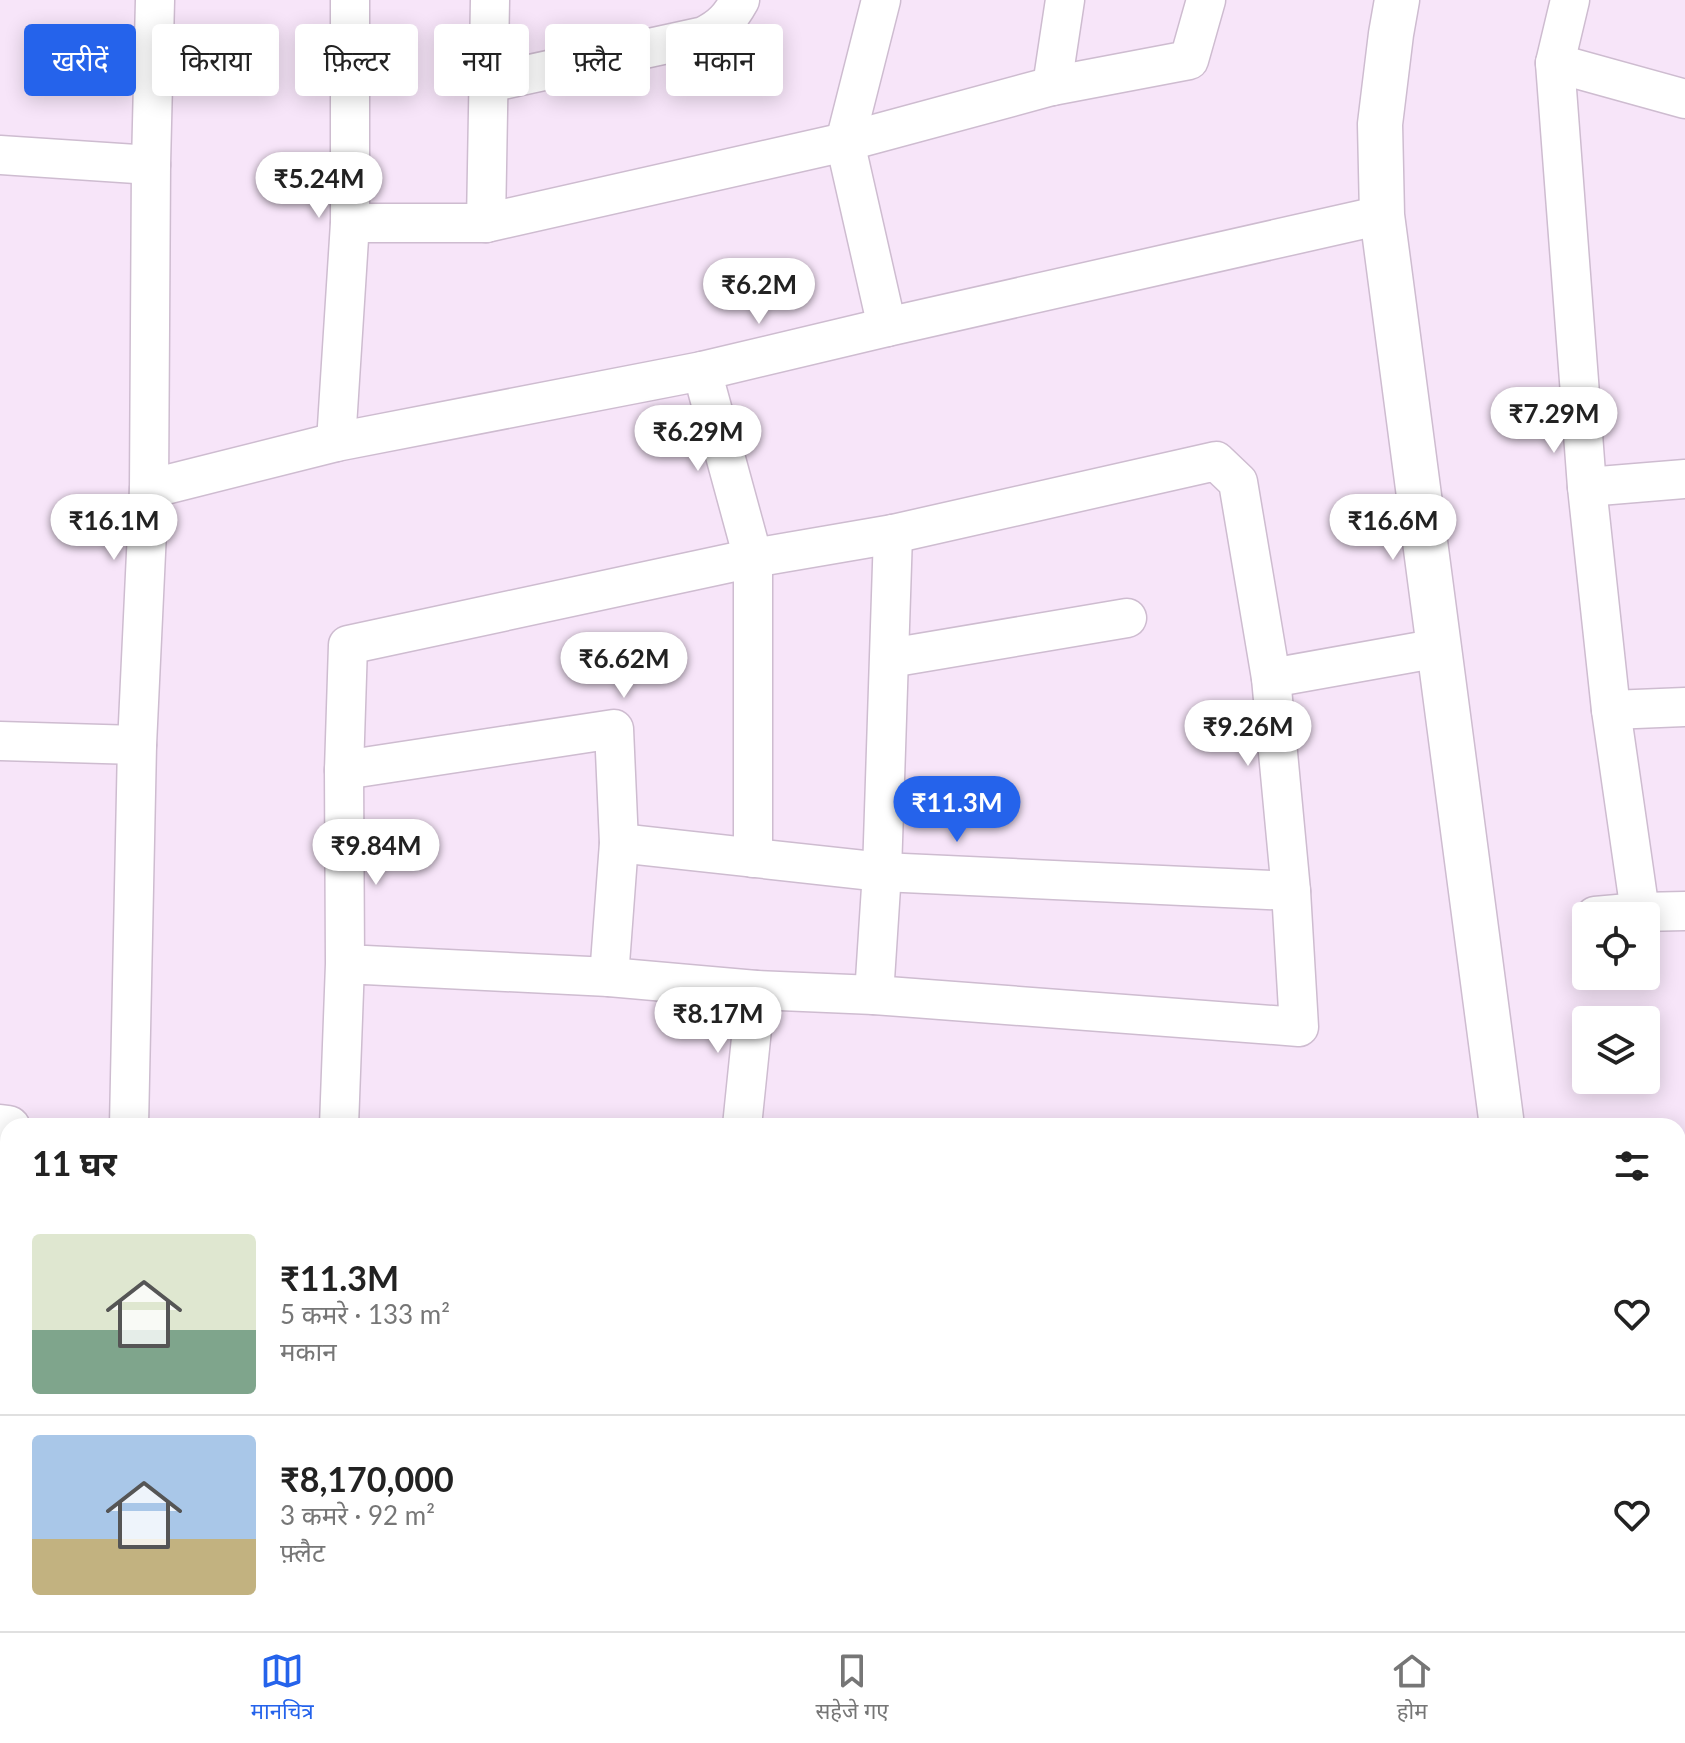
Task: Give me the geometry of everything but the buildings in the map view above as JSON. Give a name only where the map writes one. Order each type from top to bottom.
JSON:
[{"type":"street","points":[[129,1118],[137,745],[149,489],[155,0]]},
{"type":"street","points":[[336,442],[350,223],[350,0]]},
{"type":"street","points":[[490,0],[490,24]]},
{"type":"street","points":[[529,74],[704,36],[719,29],[728,20],[740,0]]},
{"type":"street","points":[[881,0],[845,142],[887,327]]},
{"type":"street","points":[[1052,86],[1065,0]]},
{"type":"street","points":[[350,223],[486,223],[845,142],[1052,86],[1189,60],[1206,0]]},
{"type":"street","points":[[1397,0],[1380,124],[1382,215],[1501,1118]]},
{"type":"street","points":[[1570,0],[1555,63],[1587,487],[1611,710],[1639,902]]},
{"type":"street","points":[[1555,63],[1685,99]]},
{"type":"street","points":[[486,223],[489,96]]},
{"type":"street","points":[[0,155],[151,165]]},
{"type":"street","points":[[149,489],[336,442],[702,371],[1382,215]]},
{"type":"street","points":[[702,371],[753,558],[753,858]]},
{"type":"street","points":[[339,1118],[345,964],[344,770],[348,645],[753,558],[893,534],[1216,461],[1238,482],[1271,678],[1291,891],[1299,1027],[609,977],[345,964]]},
{"type":"street","points":[[1587,487],[1685,479]]},
{"type":"street","points":[[874,995],[882,872],[893,534]]},
{"type":"street","points":[[890,658],[1127,618]]},
{"type":"street","points":[[1271,678],[1439,648]]},
{"type":"street","points":[[1611,710],[1685,707]]},
{"type":"street","points":[[344,770],[614,729],[619,843],[609,977]]},
{"type":"street","points":[[0,741],[137,745]]},
{"type":"street","points":[[619,843],[882,872],[1291,891]]},
{"type":"street","points":[[1660,912],[1685,911]]},
{"type":"street","points":[[743,1118],[756,990]]}]
